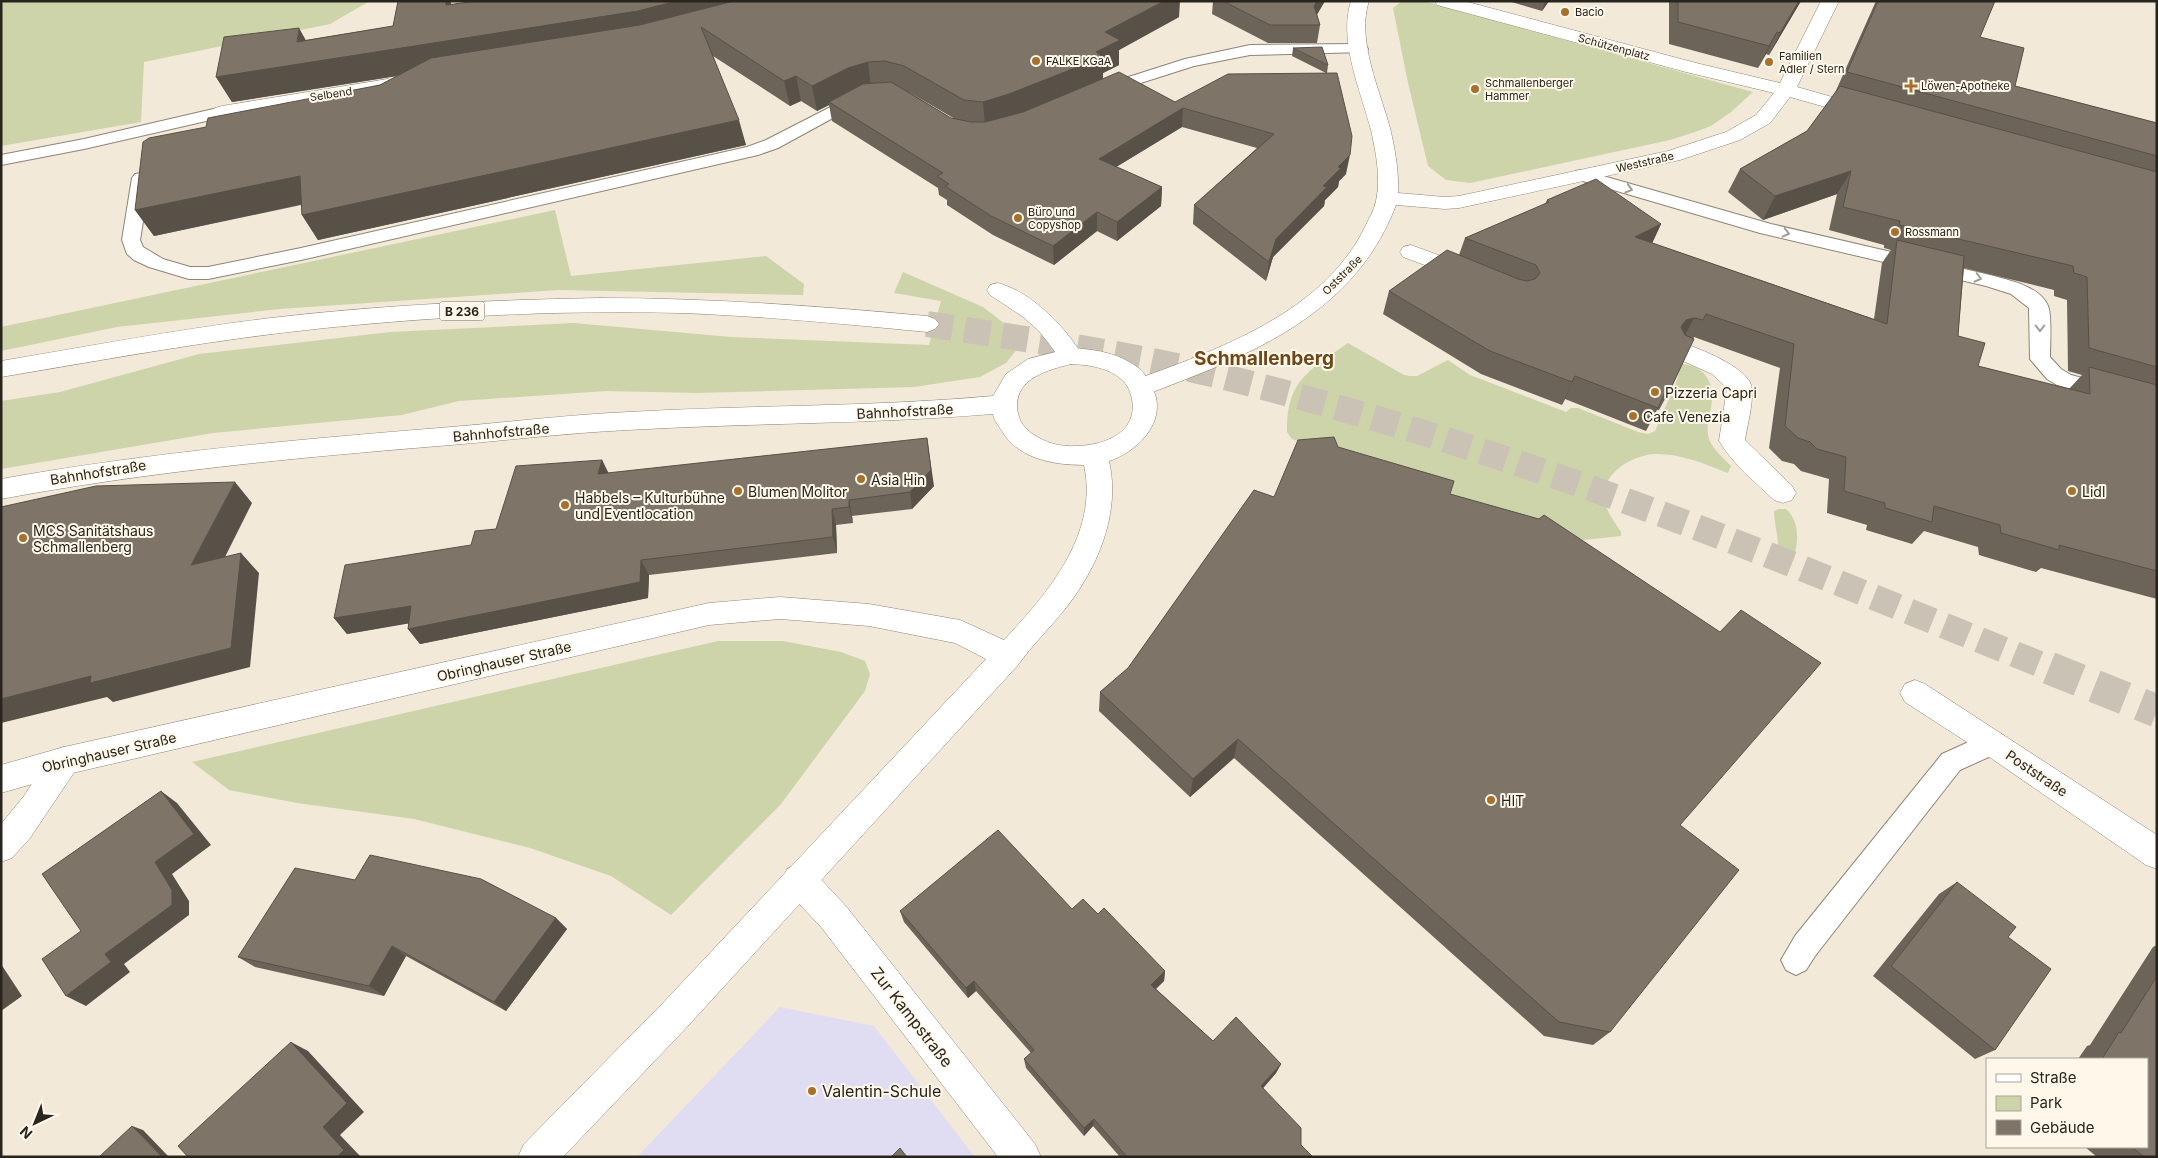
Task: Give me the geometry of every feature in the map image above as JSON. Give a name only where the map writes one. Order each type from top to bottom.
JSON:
[{"type":"street","name":"Schützenplatz","points":[[1443,1],[1881,116]]},
{"type":"street","name":"Weststraße","points":[[1387,198],[1445,203],[1459,202],[1673,156],[1733,136],[1763,119],[1786,90],[1830,1]]},
{"type":"street","name":"Oststraße","points":[[1141,387],[1202,365],[1249,343],[1284,323],[1319,298],[1363,254],[1377,227],[1387,198],[1386,147],[1374,108],[1360,49],[1353,5]]},
{"type":"street","name":"Selbend","points":[[222,112],[402,83]]},
{"type":"street","points":[[1411,252],[1482,280]]},
{"type":"street","points":[[998,290],[1039,315],[1061,338],[1071,356]]},
{"type":"street","name":"B 236","points":[[1,369],[164,341],[290,325],[421,313],[522,307],[602,305],[688,307],[825,314],[927,324]]},
{"type":"street","points":[[1682,351],[1720,368],[1739,385],[1739,398],[1732,441],[1741,453],[1783,493]]},
{"type":"street","points":[[1071,356],[1093,357],[1113,363],[1130,373],[1141,387],[1147,404],[1143,422],[1132,437],[1113,449],[1094,455],[1071,457],[1046,453],[1028,445],[1014,433],[1005,419],[1004,404],[1007,390],[1017,376],[1032,365],[1051,358],[1071,356]]},
{"type":"street","name":"Bahnhofstraße","points":[[1,489],[163,462],[395,440],[625,421],[935,411],[1004,404]]},
{"type":"street","points":[[537,1157],[675,1015],[1008,656],[1057,600],[1078,567],[1099,509],[1100,478],[1094,455]]},
{"type":"street","name":"Obringhauser Straße","points":[[1,779],[64,761],[709,614],[780,608],[869,615],[960,632],[1008,656]]},
{"type":"street","name":"Poststraße","points":[[1915,693],[1993,743],[2157,854]]},
{"type":"street","points":[[1,847],[12,836],[42,796],[64,761]]},
{"type":"street","name":"Zur Kampstraße","points":[[799,880],[832,916],[1022,1157]]},
{"type":"lane","points":[[1084,98],[1111,86],[1191,62],[1250,50],[1360,49]]},
{"type":"lane","points":[[148,167],[141,176],[131,240],[134,250],[141,256],[174,270],[189,273],[208,273],[311,252],[752,151],[772,144],[859,98],[872,94]]},
{"type":"lane","name":"Selbend","points":[[1,160],[84,144],[222,112]]},
{"type":"lane","points":[[1582,176],[1767,229],[1990,281],[2018,290],[2033,300],[2039,307],[2040,359],[2054,374],[2071,382],[2157,406]]},
{"type":"lane","points":[[1796,960],[1811,938],[1951,762],[1993,743]]},
{"type":"shaded area","name":"Valentin-Schule","points":[[780,1007],[874,1026],[975,1157],[637,1157]]},
{"type":"green space","points":[[1,1],[370,1],[330,24],[144,62],[141,122],[1,146]]},
{"type":"green space","points":[[1402,1],[1424,1],[1753,92],[1731,112],[1711,126],[1670,140],[1470,183],[1446,180],[1428,166],[1408,83],[1393,8]]},
{"type":"green space","points":[[555,210],[571,276],[766,256],[804,284],[803,295],[558,290],[280,309],[117,327],[1,351],[1,327]]},
{"type":"green space","points":[[903,272],[983,307],[1005,324],[1018,348],[1006,363],[980,377],[914,387],[697,393],[606,391],[459,401],[402,415],[213,433],[1,469],[1,401],[60,392],[199,354],[390,332],[574,323],[731,337],[929,345],[941,301],[894,293]]},
{"type":"green space","points":[[1348,343],[1404,375],[1417,376],[1448,360],[1470,375],[1566,412],[1571,408],[1578,408],[1638,432],[1648,434],[1655,431],[1676,383],[1681,364],[1695,367],[1705,374],[1711,386],[1712,393],[1708,424],[1709,439],[1715,450],[1731,466],[1728,473],[1699,462],[1672,455],[1654,454],[1635,459],[1626,463],[1610,477],[1604,495],[1606,506],[1621,532],[1621,536],[1584,540],[1559,538],[1292,439],[1287,432],[1288,414],[1296,388],[1312,369]]},
{"type":"green space","points":[[1786,509],[1792,516],[1797,532],[1794,558],[1787,573],[1772,566],[1778,544],[1774,511]]},
{"type":"green space","points":[[718,641],[783,641],[841,652],[865,661],[870,674],[865,691],[781,804],[671,915],[611,876],[530,848],[414,819],[297,803],[229,790],[192,762]]},
{"type":"building","points":[[398,1],[446,1],[446,5],[478,1],[677,1],[638,11],[216,77],[224,37],[299,28],[297,42],[393,26]]},
{"type":"building","points":[[734,1],[1164,1],[1105,32],[1120,40],[1096,52],[1103,57],[1009,94],[983,102],[964,100],[904,66],[885,61],[868,62],[848,68],[812,86],[796,76],[784,81],[701,27],[739,120],[302,215],[300,176],[135,210],[143,142],[149,138],[206,127],[208,118],[380,85],[431,58],[640,25]]},
{"type":"building","points":[[1223,1],[1317,1],[1314,6],[1320,25],[1270,25]]},
{"type":"building","points":[[1678,1],[1799,1],[1780,33],[1777,32],[1769,46],[1678,22]]},
{"type":"building","points":[[1878,1],[1995,1],[1980,37],[2024,48],[2015,86],[2157,123],[2157,156],[1847,72]]},
{"type":"building","points":[[1322,47],[1328,65],[1293,48]]},
{"type":"building","points":[[1119,72],[1175,102],[1228,74],[1337,73],[1352,136],[1350,155],[1338,167],[1341,168],[1323,186],[1327,187],[1276,239],[1269,262],[1194,205],[1274,134],[1183,108],[1099,159],[1162,187],[1117,222],[1097,212],[1053,246],[991,216],[945,186],[949,184],[937,176],[943,173],[829,102],[863,84],[891,82],[951,118],[971,122],[985,122],[1023,112]]},
{"type":"building","points":[[1840,86],[2157,172],[2157,367],[2089,348],[2087,277],[2074,273],[2073,266],[1899,225],[1900,221],[1843,207],[1851,171],[1775,196],[1740,169],[1807,131]]},
{"type":"building","points":[[1596,179],[1661,224],[1635,237],[1887,324],[1897,240],[1964,256],[1958,336],[1985,343],[1978,366],[2090,394],[2089,367],[2157,385],[2157,571],[2059,545],[2059,550],[2001,533],[2000,525],[1934,506],[1932,522],[1885,508],[1885,503],[1844,491],[1846,457],[1817,449],[1810,442],[1798,438],[1785,426],[1794,344],[1706,314],[1703,320],[1694,318],[1686,320],[1681,327],[1685,335],[1694,339],[1671,388],[1668,386],[1658,408],[1575,376],[1572,382],[1490,351],[1389,291],[1447,250],[1518,279],[1527,281],[1535,279],[1540,273],[1536,265],[1465,238],[1549,202],[1547,200]]},
{"type":"building","name":"HIT","points":[[1334,437],[1338,447],[1454,481],[1450,494],[1539,519],[1544,515],[1720,632],[1741,610],[1821,663],[1680,825],[1739,870],[1610,1032],[1559,1022],[1238,739],[1193,779],[1100,692],[1128,668],[1254,490],[1274,497],[1298,440]]},
{"type":"building","points":[[927,438],[931,470],[910,492],[849,500],[849,507],[832,509],[833,537],[641,560],[640,582],[408,629],[411,606],[334,618],[345,565],[471,545],[475,531],[496,529],[516,466],[602,460],[598,474]]},
{"type":"building","points":[[235,482],[191,565],[241,553],[231,648],[90,683],[91,676],[1,699],[1,507],[96,486]]},
{"type":"building","points":[[161,791],[194,834],[155,862],[172,890],[172,905],[105,954],[111,962],[66,996],[42,959],[81,931],[42,874]]},
{"type":"building","points":[[998,830],[1072,909],[1083,899],[1098,914],[1104,908],[1165,971],[1151,985],[1213,1041],[1236,1017],[1281,1064],[1261,1086],[1301,1128],[1301,1145],[1313,1157],[1127,1157],[1094,1119],[1084,1128],[1024,1059],[1034,1050],[974,981],[966,988],[900,911]]},
{"type":"building","points":[[370,855],[481,879],[556,918],[494,1002],[392,946],[369,986],[238,957],[295,868],[355,880]]},
{"type":"building","points":[[1957,882],[2016,927],[2008,937],[2051,969],[1995,1050],[1891,966]]},
{"type":"building","points":[[2157,976],[2157,1157],[2144,1157],[2133,1148],[2148,1148],[2148,1058],[2103,1058],[2119,1032],[2121,1033]]},
{"type":"building","points":[[291,1042],[347,1103],[323,1127],[344,1150],[337,1157],[188,1157],[178,1146]]},
{"type":"building","points":[[132,1126],[162,1157],[99,1157]]},
{"type":"building","points":[[900,1148],[907,1157],[891,1157]]},
{"type":"tunnel","points":[[927,324],[1083,348],[1198,371],[1293,395],[1407,428],[1521,464],[1633,503],[1825,577],[2052,669]]},
{"type":"tunnel","points":[[2049,668],[2157,711]]},
{"type":"place","name":"Bacio","points":[[1565,12]]},
{"type":"place","name":"FALKE KGaA","points":[[1036,61]]},
{"type":"place","name":"Familien Adler / Stern","points":[[1769,62]]},
{"type":"place","name":"Löwen-Apotheke","points":[[1911,86]]},
{"type":"place","name":"Schmallenberger Hammer","points":[[1475,89]]},
{"type":"place","name":"Büro und Copyshop","points":[[1018,218]]},
{"type":"place","name":"Rossmann","points":[[1895,232]]},
{"type":"place","name":"Pizzeria Capri","points":[[1655,392]]},
{"type":"place","name":"Cafe Venezia","points":[[1633,416]]},
{"type":"place","name":"Asia Hin","points":[[861,479]]},
{"type":"place","name":"Blumen Molitor","points":[[738,491]]},
{"type":"place","name":"Lidl","points":[[2072,491]]},
{"type":"place","name":"Habbels – Kulturbühne und Eventlocation","points":[[565,505]]},
{"type":"place","name":"MCS Sanitätshaus Schmallenberg","points":[[23,538]]},
{"type":"place","name":"HIT","points":[[1491,800]]},
{"type":"place","name":"Valentin-Schule","points":[[812,1091]]},
{"type":"district","name":"Schmallenberg","points":[[1264,358]]}]
